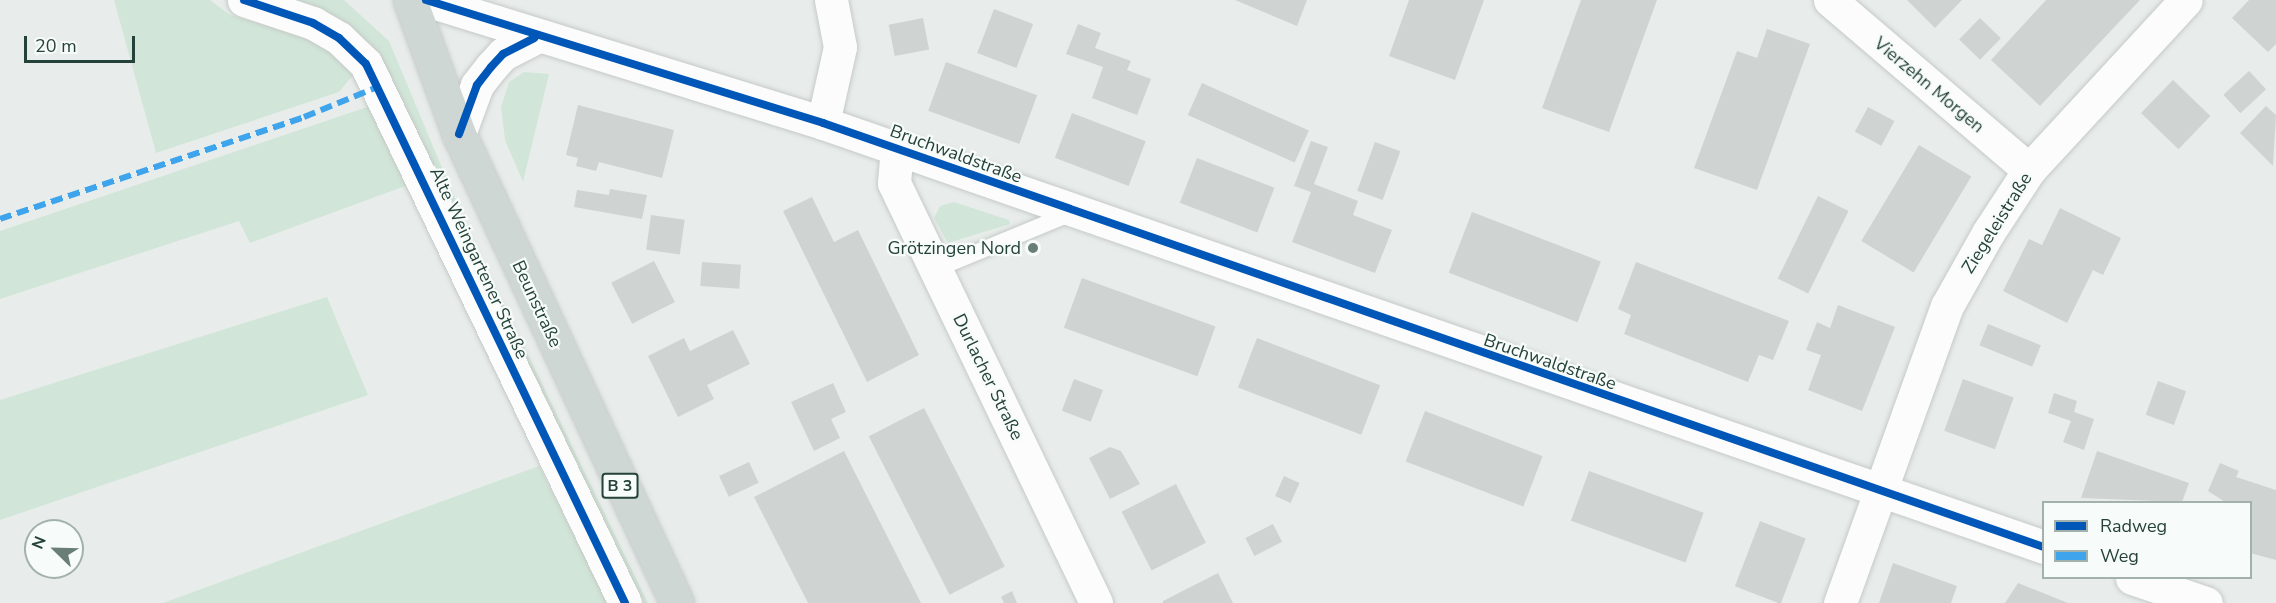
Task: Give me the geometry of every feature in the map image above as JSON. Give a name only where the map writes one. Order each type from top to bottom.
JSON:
[{"type":"main road","name":"Beunstraße","points":[[410,0],[459,134],[677,603]]},
{"type":"street","name":"Alte Weingartener Straße","points":[[244,0],[313,23],[339,38],[366,64],[625,603]]},
{"type":"street","name":"Bruchwaldstraße","points":[[426,0],[534,38],[823,123],[897,148],[1072,213],[2042,547]]},
{"type":"street","points":[[823,123],[840,47],[831,0]]},
{"type":"street","name":"Vierzehn Morgen","points":[[1830,0],[2029,170]]},
{"type":"street","name":"Ziegeleistraße","points":[[1840,603],[1947,306],[2029,170],[2186,0]]},
{"type":"street","points":[[459,134],[477,85],[491,67],[503,54],[534,38]]},
{"type":"street","name":"Durlacher Straße","points":[[897,148],[894,183],[1096,603]]},
{"type":"street","points":[[2135,579],[2206,603]]},
{"type":"lane","points":[[936,269],[1072,213]]},
{"type":"green space","points":[[114,0],[210,0],[230,15],[302,35],[345,60],[353,75],[339,92],[156,153]]},
{"type":"green space","points":[[267,0],[344,0],[389,41],[471,237],[648,603],[634,603],[385,75]]},
{"type":"green space","points":[[524,72],[549,74],[523,182],[505,140],[501,107],[509,82]]},
{"type":"green space","points":[[376,104],[408,185],[250,243],[239,221],[0,299],[0,231]]},
{"type":"green space","points":[[954,202],[1009,220],[1010,224],[948,243],[934,218],[940,206]]},
{"type":"green space","points":[[327,297],[368,395],[0,520],[0,400]]},
{"type":"green space","points":[[539,466],[608,603],[163,603]]},
{"type":"building","points":[[1235,0],[1307,0],[1297,26]]},
{"type":"building","points":[[1409,0],[1484,0],[1455,80],[1389,56]]},
{"type":"building","points":[[1581,0],[1657,0],[1609,132],[1542,108]]},
{"type":"building","points":[[1907,0],[1962,0],[1935,28]]},
{"type":"building","points":[[2046,0],[2140,0],[2040,106],[1991,60]]},
{"type":"building","points":[[2249,0],[2276,0],[2276,44],[2268,52],[2232,18]]},
{"type":"building","points":[[994,9],[1033,24],[1016,68],[977,53]]},
{"type":"building","points":[[923,18],[929,49],[895,56],[889,25]]},
{"type":"building","points":[[1980,18],[2001,38],[1980,60],[1959,40]]},
{"type":"building","points":[[1078,24],[1101,33],[1095,48],[1131,61],[1127,70],[1151,79],[1137,115],[1092,98],[1103,67],[1066,54]]},
{"type":"building","points":[[1767,29],[1810,44],[1757,190],[1694,168],[1737,51],[1757,58]]},
{"type":"building","points":[[946,62],[1037,95],[1019,144],[928,111]]},
{"type":"building","points":[[2249,71],[2266,89],[2240,113],[2223,95]]},
{"type":"building","points":[[2173,80],[2210,116],[2178,149],[2141,113]]},
{"type":"building","points":[[1202,83],[1309,131],[1295,163],[1188,115]]},
{"type":"building","points":[[578,105],[674,130],[662,178],[599,162],[596,171],[576,166],[578,158],[566,155]]},
{"type":"building","points":[[2266,106],[2276,115],[2273,166],[2240,133]]},
{"type":"building","points":[[1868,107],[1894,121],[1881,146],[1855,132]]},
{"type":"building","points":[[1072,113],[1146,141],[1129,186],[1055,158]]},
{"type":"building","points":[[1311,141],[1328,147],[1314,184],[1358,201],[1353,215],[1392,230],[1375,273],[1292,242],[1311,192],[1294,186]]},
{"type":"building","points":[[1375,142],[1400,151],[1383,200],[1357,191]]},
{"type":"building","points":[[1919,145],[1971,176],[1914,272],[1861,241]]},
{"type":"building","points":[[1197,158],[1274,188],[1257,233],[1180,203]]},
{"type":"building","points":[[610,189],[647,195],[642,219],[574,207],[577,190],[609,195]]},
{"type":"building","points":[[1818,196],[1849,211],[1808,294],[1778,279]]},
{"type":"building","points":[[812,197],[834,242],[858,230],[919,355],[867,382],[783,211]]},
{"type":"building","points":[[2060,208],[2121,238],[2103,275],[2093,270],[2067,323],[2003,291],[2029,239],[2042,245]]},
{"type":"building","points":[[1472,212],[1601,261],[1578,322],[1449,273]]},
{"type":"building","points":[[651,215],[685,220],[680,254],[646,250]]},
{"type":"building","points":[[654,261],[675,302],[632,324],[611,283]]},
{"type":"building","points":[[702,262],[741,265],[739,289],[700,286]]},
{"type":"building","points":[[1636,262],[1789,321],[1773,360],[1759,355],[1748,382],[1624,334],[1631,315],[1618,309]]},
{"type":"building","points":[[1082,278],[1215,327],[1197,376],[1064,328]]},
{"type":"building","points":[[1838,305],[1895,327],[1862,411],[1808,390],[1821,355],[1806,350],[1817,322],[1830,328]]},
{"type":"building","points":[[1988,324],[2041,345],[2032,367],[1979,345]]},
{"type":"building","points":[[733,330],[750,364],[707,385],[714,399],[678,417],[648,356],[684,338],[690,351]]},
{"type":"building","points":[[1257,338],[1380,385],[1361,435],[1238,387]]},
{"type":"building","points":[[1074,379],[1103,390],[1091,422],[1062,411]]},
{"type":"building","points":[[1963,379],[2014,397],[1995,449],[1944,431]]},
{"type":"building","points":[[2158,381],[2186,391],[2174,425],[2146,415]]},
{"type":"building","points":[[833,383],[846,412],[831,419],[840,438],[814,451],[791,402]]},
{"type":"building","points":[[2054,393],[2077,401],[2074,412],[2094,419],[2084,450],[2063,442],[2071,421],[2048,413]]},
{"type":"building","points":[[924,408],[1005,567],[950,595],[869,436]]},
{"type":"building","points":[[1425,411],[1543,456],[1523,507],[1406,461]]},
{"type":"building","points":[[1110,447],[1121,451],[1140,484],[1110,499],[1089,458]]},
{"type":"building","points":[[844,451],[921,603],[808,603],[754,497]]},
{"type":"building","points":[[2097,451],[2189,483],[2182,501],[2081,498]]},
{"type":"building","points":[[749,462],[759,483],[729,497],[719,476]]},
{"type":"building","points":[[2220,463],[2239,471],[2236,477],[2276,490],[2276,560],[2252,554],[2252,501],[2223,501],[2208,491]]},
{"type":"building","points":[[1589,471],[1704,513],[1686,563],[1571,521]]},
{"type":"building","points":[[1284,476],[1300,483],[1291,503],[1275,496]]},
{"type":"building","points":[[1176,484],[1206,543],[1152,570],[1122,512]]},
{"type":"building","points":[[1760,521],[1806,539],[1781,603],[1735,586]]},
{"type":"building","points":[[1273,524],[1282,542],[1254,556],[1245,538]]},
{"type":"building","points":[[1893,563],[1957,586],[1951,603],[1879,603]]},
{"type":"building","points":[[1218,573],[1233,603],[1163,603],[1163,601]]},
{"type":"building","points":[[2018,583],[2068,603],[2005,603]]},
{"type":"building","points":[[1012,591],[1017,603],[1004,603],[1001,597]]},
{"type":"marked path","points":[[0,219],[304,117],[380,86]]},
{"type":"cycle path","points":[[244,0],[313,23],[339,38],[366,64],[625,603]]},
{"type":"cycle path","points":[[426,0],[823,123],[2042,546]]},
{"type":"cycle path","points":[[459,134],[477,85],[491,67],[503,54],[534,38]]},
{"type":"place","name":"Grötzingen Nord","points":[[1033,248]]}]
